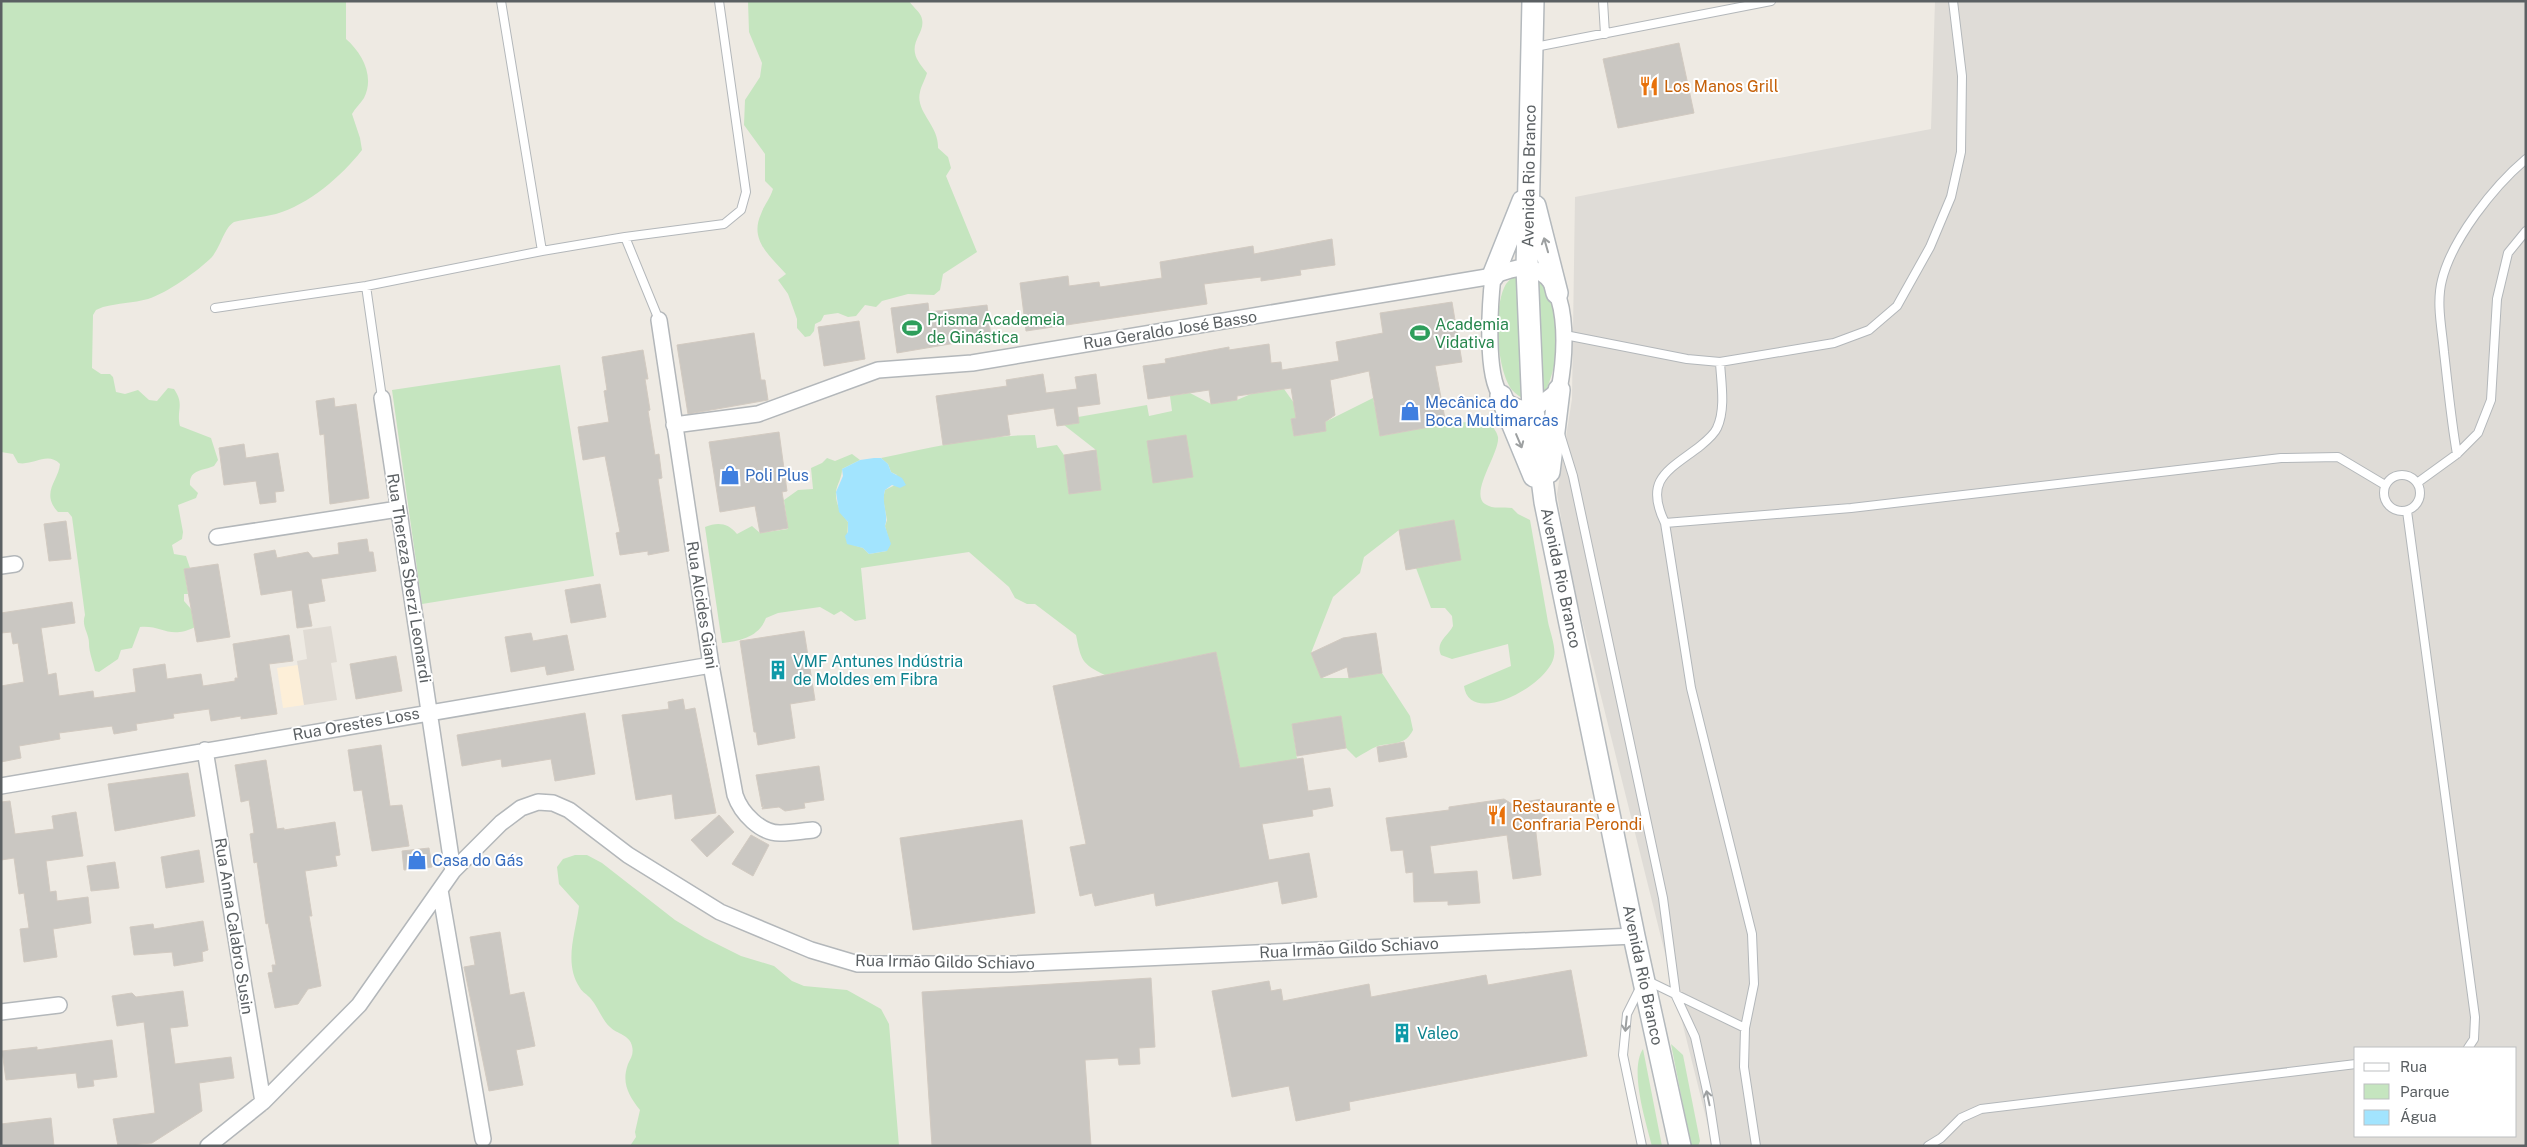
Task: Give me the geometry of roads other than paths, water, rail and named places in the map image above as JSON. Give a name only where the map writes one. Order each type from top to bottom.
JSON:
[{"type":"main road","name":"Avenida Rio Branco","points":[[1533,1],[1527,268],[1533,410],[1545,502],[1634,936],[1680,1146]]},
{"type":"main road","points":[[1493,276],[1529,184]]},
{"type":"main road","points":[[1529,184],[1557,293]]},
{"type":"main road","points":[[1545,502],[1559,390]]},
{"type":"main road","points":[[1500,396],[1545,502]]},
{"type":"street","name":"Rua Geraldo José Basso","points":[[674,425],[758,414],[878,370],[972,363],[1493,276],[1511,270],[1527,268]]},
{"type":"street","points":[[1493,276],[1490,343],[1494,375],[1500,396],[1522,410],[1533,410],[1559,390],[1564,361],[1565,335],[1557,293],[1543,273],[1527,268]]},
{"type":"street","name":"Rua Alcides Giani","points":[[659,320],[711,665],[734,795],[738,806],[753,821],[770,831],[779,834],[813,830]]},
{"type":"street","name":"Rua Thereza Sberzi Leonardi","points":[[382,398],[453,871]]},
{"type":"street","points":[[218,537],[398,509]]},
{"type":"street","name":"Rua Orestes Loss","points":[[1,786],[711,665]]},
{"type":"street","name":"Rua Anna Calabro Susin","points":[[204,750],[263,1102]]},
{"type":"street","name":"Rua Irmão Gildo Schiavo","points":[[208,1146],[263,1102],[359,1005],[453,871],[501,823],[521,808],[538,802],[553,803],[568,810],[628,855],[720,912],[811,950],[858,964],[1010,964],[1634,936]]},
{"type":"street","points":[[440,890],[483,1139]]},
{"type":"street","points":[[1,1012],[59,1005]]},
{"type":"lane","points":[[501,1],[542,251]]},
{"type":"lane","points":[[215,308],[366,286],[542,251],[625,237],[724,224],[741,210],[746,192],[719,1]]},
{"type":"lane","points":[[1603,1],[1605,34]]},
{"type":"lane","points":[[1532,48],[1771,1]]},
{"type":"lane","points":[[1565,335],[1687,359],[1720,362],[1834,343],[1869,330],[1898,306],[1930,247],[1951,197],[1961,152],[1962,76],[1953,1]]},
{"type":"lane","points":[[2457,454],[2452,426],[2440,311],[2441,282],[2449,258],[2477,214],[2514,169],[2526,159]]},
{"type":"lane","points":[[2417,483],[2457,454],[2478,433],[2491,400],[2497,299],[2508,253],[2526,231]]},
{"type":"lane","points":[[625,237],[659,320]]},
{"type":"lane","name":"Rua Thereza Sberzi Leonardi","points":[[366,286],[382,398]]},
{"type":"lane","points":[[1720,362],[1721,409],[1717,428],[1705,442],[1668,470],[1660,481],[1656,494],[1656,506],[1665,523],[1691,688],[1752,934],[1754,984],[1745,1028],[1744,1068],[1756,1146]]},
{"type":"lane","points":[[1556,418],[1573,476],[1663,898],[1676,996],[1695,1037],[1709,1100],[1716,1146]]},
{"type":"lane","points":[[1665,523],[1851,508],[2281,458],[2338,457],[2385,485]]},
{"type":"lane","points":[[2401,475],[2410,476],[2417,483],[2420,494],[2416,505],[2407,511],[2396,510],[2388,505],[2384,495],[2385,485],[2392,478],[2401,475]]},
{"type":"lane","points":[[2407,511],[2475,1017],[2474,1038],[2469,1047]]},
{"type":"lane","points":[[1642,1146],[1623,1055],[1627,1014],[1644,979],[1745,1028]]},
{"type":"lane","points":[[1928,1146],[1942,1138],[1961,1118],[1982,1109],[2354,1064]]},
{"type":"water","points":[[881,458],[888,464],[891,472],[902,478],[906,485],[900,488],[892,485],[885,490],[885,526],[891,544],[887,551],[869,554],[863,548],[847,544],[845,536],[848,532],[848,522],[839,512],[836,492],[843,476],[842,469],[860,460]]},
{"type":"place","name":"Los Manos Grill","points":[[1649,86]]},
{"type":"place","name":"Prisma Academeia de Ginástica","points":[[912,328]]},
{"type":"place","name":"Academia Vidativa","points":[[1420,333]]},
{"type":"place","name":"Mecânica do Boca Multimarcas","points":[[1410,411]]},
{"type":"place","name":"Poli Plus","points":[[730,475]]},
{"type":"place","name":"VMF Antunes Indústria de Moldes em Fibra","points":[[778,670]]},
{"type":"place","name":"Restaurante e Confraria Perondi","points":[[1497,815]]},
{"type":"place","name":"Casa do Gás","points":[[417,860]]},
{"type":"place","name":"Valeo","points":[[1402,1033]]}]
